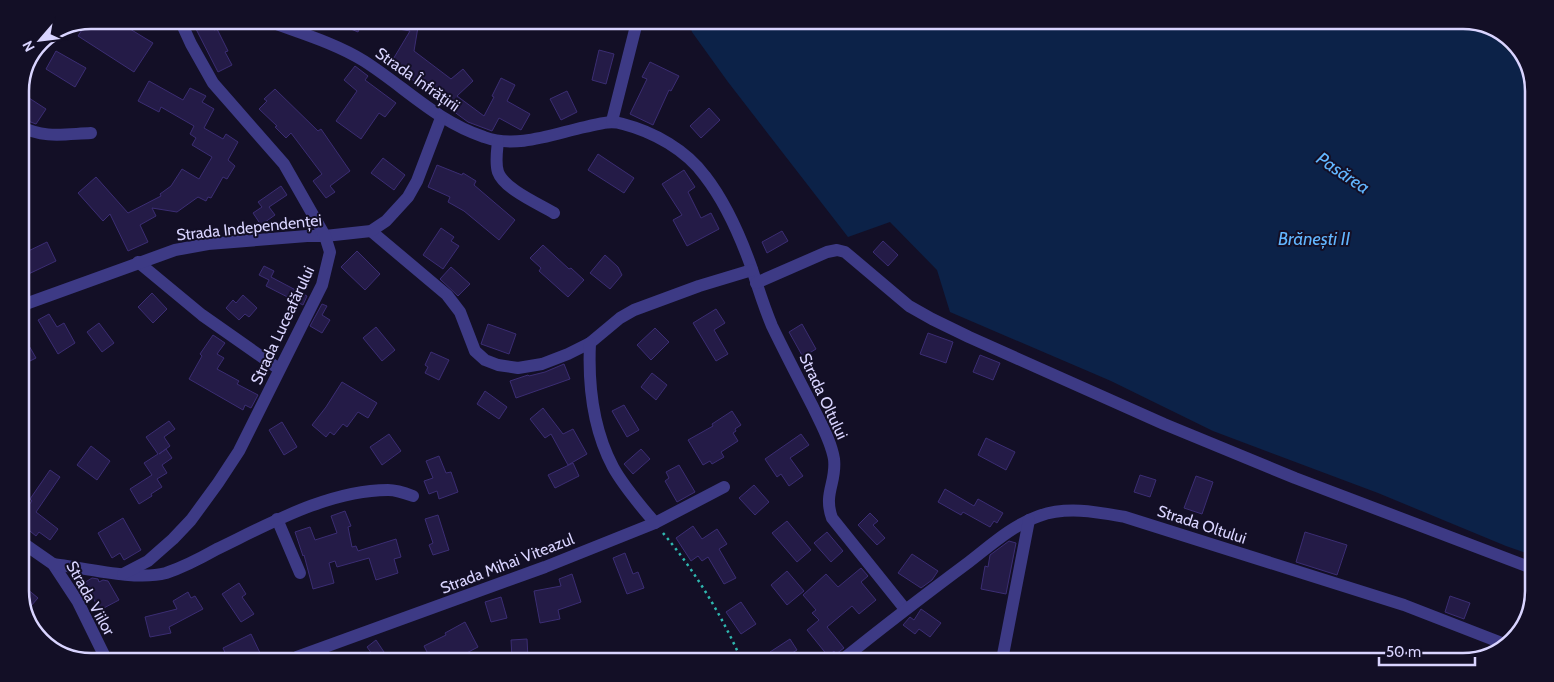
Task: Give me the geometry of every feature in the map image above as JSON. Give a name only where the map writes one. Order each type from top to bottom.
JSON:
[{"type":"street","name":"Strada Luceafărului","points":[[122,574],[148,561],[173,539],[213,491],[239,451],[322,285],[330,252],[325,236],[284,164],[213,82],[184,29]]},
{"type":"street","name":"Strada Înfrățirii","points":[[289,29],[340,48],[363,60],[441,118],[485,138],[512,142],[527,140],[612,121]]},
{"type":"street","points":[[612,121],[635,29]]},
{"type":"street","points":[[441,118],[408,197],[386,222],[371,231],[447,295],[460,312],[475,351],[485,360],[498,365],[518,368],[556,359],[590,343],[620,318],[634,310],[699,286],[752,270]]},
{"type":"street","name":"Strada Oltului","points":[[612,121],[639,129],[661,139],[694,163],[706,177],[745,250],[772,325],[828,438],[834,460],[833,480],[828,498],[828,507],[832,518],[905,609]]},
{"type":"street","points":[[29,130],[47,135],[91,133]]},
{"type":"street","points":[[498,141],[496,163],[501,178],[509,187],[554,213]]},
{"type":"street","name":"Strada Independenței","points":[[29,303],[175,250],[208,244],[371,231]]},
{"type":"street","points":[[756,283],[827,252],[837,250],[845,252],[909,306],[932,319],[1164,424],[1295,478],[1525,565]]},
{"type":"street","points":[[138,262],[202,315],[279,369]]},
{"type":"street","points":[[590,343],[589,368],[592,397],[600,435],[614,468],[654,523]]},
{"type":"street","name":"Strada Mihai Viteazul","points":[[308,653],[536,570],[654,523],[724,487]]},
{"type":"street","points":[[53,564],[122,574],[147,576],[165,573],[277,520],[334,498],[360,492],[389,490],[413,496]]},
{"type":"street","name":"Strada Oltului","points":[[851,653],[905,609],[1012,530],[1029,520],[1056,512],[1075,510],[1125,517],[1404,605],[1499,642]]},
{"type":"street","points":[[277,520],[300,573]]},
{"type":"street","points":[[1003,653],[1029,520]]},
{"type":"street","name":"Strada Viilor","points":[[29,548],[53,564],[78,602],[103,653]]},
{"type":"path","points":[[654,523],[694,573],[711,600],[737,653]]},
{"type":"green space","points":[[1500,42],[1515,57],[1504,47]]},
{"type":"water","name":"Brănești II","points":[[691,29],[1463,29],[1475,30],[1494,37],[1517,60],[1522,71],[1525,87],[1525,553],[1378,493],[1213,431],[1111,381],[950,312],[937,270],[890,222],[848,237],[728,82]]},
{"type":"building","points":[[130,29],[153,43],[134,72],[78,36],[82,30]]},
{"type":"building","points":[[196,29],[217,29],[228,51],[225,52],[232,65],[218,72]]},
{"type":"building","points":[[399,29],[418,29],[414,51],[451,79],[463,69],[473,81],[457,96],[484,116],[501,78],[515,85],[507,101],[530,114],[521,130],[499,118],[492,131],[468,122],[449,108],[451,105],[438,89],[433,95],[402,72],[389,66],[410,31]]},
{"type":"building","points":[[599,50],[614,54],[606,84],[592,80]]},
{"type":"building","points":[[65,56],[86,68],[75,87],[46,69],[48,65],[65,65]]},
{"type":"building","points":[[650,62],[679,76],[671,91],[669,90],[653,125],[630,114],[647,79],[642,77]]},
{"type":"building","points":[[355,66],[368,76],[365,80],[396,103],[385,117],[379,113],[361,139],[336,121],[357,91],[344,80]]},
{"type":"building","points":[[149,81],[183,100],[190,88],[206,96],[202,102],[214,109],[204,128],[223,139],[226,134],[238,142],[228,160],[235,166],[227,179],[223,177],[211,198],[208,197],[206,201],[198,197],[177,212],[152,208],[156,216],[140,225],[148,242],[128,251],[110,214],[103,221],[78,193],[96,177],[128,213],[161,196],[160,194],[171,186],[182,169],[199,179],[212,157],[192,145],[196,138],[190,134],[194,126],[161,107],[159,112],[138,101]]},
{"type":"building","points":[[275,89],[318,131],[321,129],[350,171],[330,186],[335,192],[326,198],[313,181],[322,174],[291,133],[286,138],[275,127],[277,126],[259,109],[267,101],[264,99]]},
{"type":"building","points":[[567,91],[577,112],[561,120],[550,99]]},
{"type":"building","points":[[29,98],[46,109],[36,124],[29,121]]},
{"type":"building","points":[[709,108],[720,120],[701,138],[690,126]]},
{"type":"building","points":[[598,154],[634,178],[624,193],[588,170]]},
{"type":"building","points":[[383,158],[405,175],[394,190],[371,173]]},
{"type":"building","points":[[437,165],[462,175],[463,173],[476,181],[474,185],[515,220],[499,240],[464,211],[448,202],[450,197],[428,187]]},
{"type":"building","points":[[684,170],[695,187],[688,192],[701,218],[711,213],[719,229],[687,246],[673,220],[682,215],[662,184]]},
{"type":"building","points":[[281,186],[287,195],[269,207],[275,215],[261,225],[253,213],[262,207],[258,202]]},
{"type":"building","points":[[441,228],[454,237],[451,241],[459,246],[443,269],[423,255]]},
{"type":"building","points":[[782,231],[788,241],[767,253],[762,242]]},
{"type":"building","points":[[883,241],[898,255],[888,266],[873,252]]},
{"type":"building","points":[[47,242],[56,261],[29,274],[29,251]]},
{"type":"building","points":[[543,245],[584,280],[568,297],[539,271],[541,268],[530,258]]},
{"type":"building","points":[[357,251],[380,274],[365,290],[341,267]]},
{"type":"building","points":[[605,255],[618,267],[622,275],[610,289],[590,273]]},
{"type":"building","points":[[264,266],[274,271],[271,277],[307,296],[303,305],[266,286],[269,280],[259,275]]},
{"type":"building","points":[[451,267],[470,284],[458,296],[440,279]]},
{"type":"building","points":[[152,293],[167,309],[153,323],[138,307]]},
{"type":"building","points":[[243,295],[257,308],[249,317],[245,314],[239,320],[226,308],[233,300],[236,303]]},
{"type":"building","points":[[322,304],[327,306],[322,315],[330,320],[322,333],[310,326]]},
{"type":"building","points":[[716,309],[725,323],[714,330],[728,354],[716,361],[693,323]]},
{"type":"building","points":[[49,314],[57,327],[64,323],[75,343],[58,354],[38,320]]},
{"type":"building","points":[[99,323],[114,343],[102,352],[87,332]]},
{"type":"building","points":[[488,324],[516,334],[509,354],[481,344]]},
{"type":"building","points":[[802,324],[816,349],[803,357],[789,332]]},
{"type":"building","points":[[376,327],[395,350],[382,361],[363,338]]},
{"type":"building","points":[[655,328],[669,342],[651,360],[637,345]]},
{"type":"building","points":[[928,333],[953,342],[946,363],[920,354]]},
{"type":"building","points":[[213,335],[225,343],[217,354],[224,358],[217,369],[239,381],[237,384],[258,395],[251,408],[245,405],[243,410],[189,379],[202,356],[200,354]]},
{"type":"building","points":[[29,346],[36,358],[29,362]]},
{"type":"building","points":[[431,352],[449,360],[439,380],[425,373],[428,367],[425,365]]},
{"type":"building","points":[[980,355],[1000,363],[993,380],[973,372]]},
{"type":"building","points":[[564,364],[570,379],[516,398],[510,381],[545,372]]},
{"type":"building","points":[[652,373],[667,385],[656,400],[641,387]]},
{"type":"building","points":[[342,382],[377,403],[368,418],[358,412],[347,427],[343,424],[334,435],[330,432],[326,437],[312,425]]},
{"type":"building","points":[[485,391],[507,407],[499,419],[477,404]]},
{"type":"building","points":[[624,405],[639,430],[627,437],[612,411]]},
{"type":"building","points":[[543,408],[563,434],[573,429],[587,454],[568,465],[551,434],[545,438],[530,419]]},
{"type":"building","points":[[732,411],[741,425],[733,433],[738,441],[721,452],[724,457],[712,464],[710,461],[703,465],[688,440],[713,426],[712,424]]},
{"type":"building","points":[[169,421],[175,429],[164,437],[170,446],[159,454],[166,449],[172,458],[162,465],[167,473],[157,479],[162,487],[139,504],[130,489],[152,475],[144,463],[158,454],[146,437]]},
{"type":"building","points":[[282,422],[297,447],[284,455],[269,430]]},
{"type":"building","points":[[389,434],[401,451],[382,465],[370,447]]},
{"type":"building","points":[[801,434],[809,445],[790,458],[803,476],[789,486],[781,474],[777,477],[765,459]]},
{"type":"building","points":[[986,438],[1015,452],[1006,470],[978,455]]},
{"type":"building","points":[[91,446],[110,461],[97,480],[77,465]]},
{"type":"building","points":[[641,449],[650,459],[633,474],[624,464]]},
{"type":"building","points":[[439,456],[446,473],[451,472],[458,492],[439,499],[437,491],[429,494],[424,481],[433,478],[426,461]]},
{"type":"building","points":[[573,463],[579,476],[555,488],[548,475]]},
{"type":"building","points":[[679,465],[695,492],[677,502],[665,481],[669,478],[666,472]]},
{"type":"building","points":[[50,470],[60,477],[36,512],[58,529],[50,540],[39,532],[36,536],[29,530],[29,505],[32,501],[30,499]]},
{"type":"building","points":[[1140,475],[1156,480],[1150,497],[1134,492]]},
{"type":"building","points":[[1196,476],[1213,482],[1202,514],[1184,508]]},
{"type":"building","points":[[754,485],[769,502],[755,515],[739,498]]},
{"type":"building","points":[[945,489],[974,506],[978,499],[1003,513],[997,523],[994,521],[990,527],[963,512],[961,515],[938,502]]},
{"type":"building","points":[[345,511],[351,526],[348,527],[352,547],[356,546],[358,551],[396,539],[401,557],[394,559],[398,573],[376,580],[369,558],[337,567],[335,561],[329,563],[334,583],[313,589],[304,555],[295,532],[310,527],[315,540],[337,533],[331,516]]},
{"type":"building","points":[[870,513],[878,521],[873,525],[885,538],[877,545],[858,525]]},
{"type":"building","points":[[438,515],[449,550],[433,555],[429,545],[433,543],[425,519]]},
{"type":"building","points":[[123,518],[141,550],[124,560],[120,553],[112,558],[98,533]]},
{"type":"building","points":[[787,521],[811,550],[797,562],[772,533]]},
{"type":"building","points":[[693,526],[702,539],[717,529],[727,544],[719,549],[736,578],[724,584],[708,557],[702,561],[698,556],[691,561],[676,538]]},
{"type":"building","points":[[827,532],[843,551],[831,562],[814,543]]},
{"type":"building","points":[[1305,532],[1347,545],[1337,575],[1296,562]]},
{"type":"building","points":[[1009,541],[1016,543],[1006,594],[981,589],[985,566],[988,567],[990,555]]},
{"type":"building","points":[[625,553],[633,574],[638,572],[644,588],[627,594],[613,558]]},
{"type":"building","points":[[912,554],[938,571],[932,580],[921,588],[898,573]]},
{"type":"building","points":[[861,568],[868,576],[861,582],[876,600],[859,614],[852,606],[827,627],[844,648],[837,653],[834,651],[826,653],[807,630],[819,620],[812,613],[816,610],[803,595],[826,574],[838,587]]},
{"type":"building","points":[[787,571],[804,591],[787,605],[771,585]]},
{"type":"building","points":[[572,574],[581,602],[558,610],[560,619],[540,623],[534,591],[561,586],[559,579]]},
{"type":"building","points":[[92,578],[98,579],[99,582],[103,580],[108,581],[119,600],[100,610],[84,583]]},
{"type":"building","points":[[239,583],[246,594],[242,597],[254,614],[241,622],[222,594]]},
{"type":"building","points":[[29,590],[38,598],[31,606]]},
{"type":"building","points":[[188,592],[191,598],[195,596],[203,609],[169,627],[171,633],[150,637],[145,617],[177,609],[173,601]]},
{"type":"building","points":[[1450,596],[1470,603],[1464,619],[1445,612]]},
{"type":"building","points":[[501,597],[507,618],[491,622],[485,602]]},
{"type":"building","points":[[741,602],[756,624],[741,634],[726,612]]},
{"type":"building","points":[[921,609],[941,623],[930,637],[919,629],[915,634],[903,625],[910,617],[914,620]]},
{"type":"building","points":[[465,622],[478,647],[467,653],[428,653],[424,646],[446,635],[445,633]]},
{"type":"building","points":[[251,634],[260,653],[225,653],[223,648]]},
{"type":"building","points":[[527,639],[528,653],[512,653],[511,640]]},
{"type":"building","points":[[790,639],[797,650],[792,653],[770,652]]},
{"type":"building","points":[[376,640],[385,653],[371,653],[367,647]]},
{"type":"water label","name":"Pasărea","points":[[1343,173]]}]
